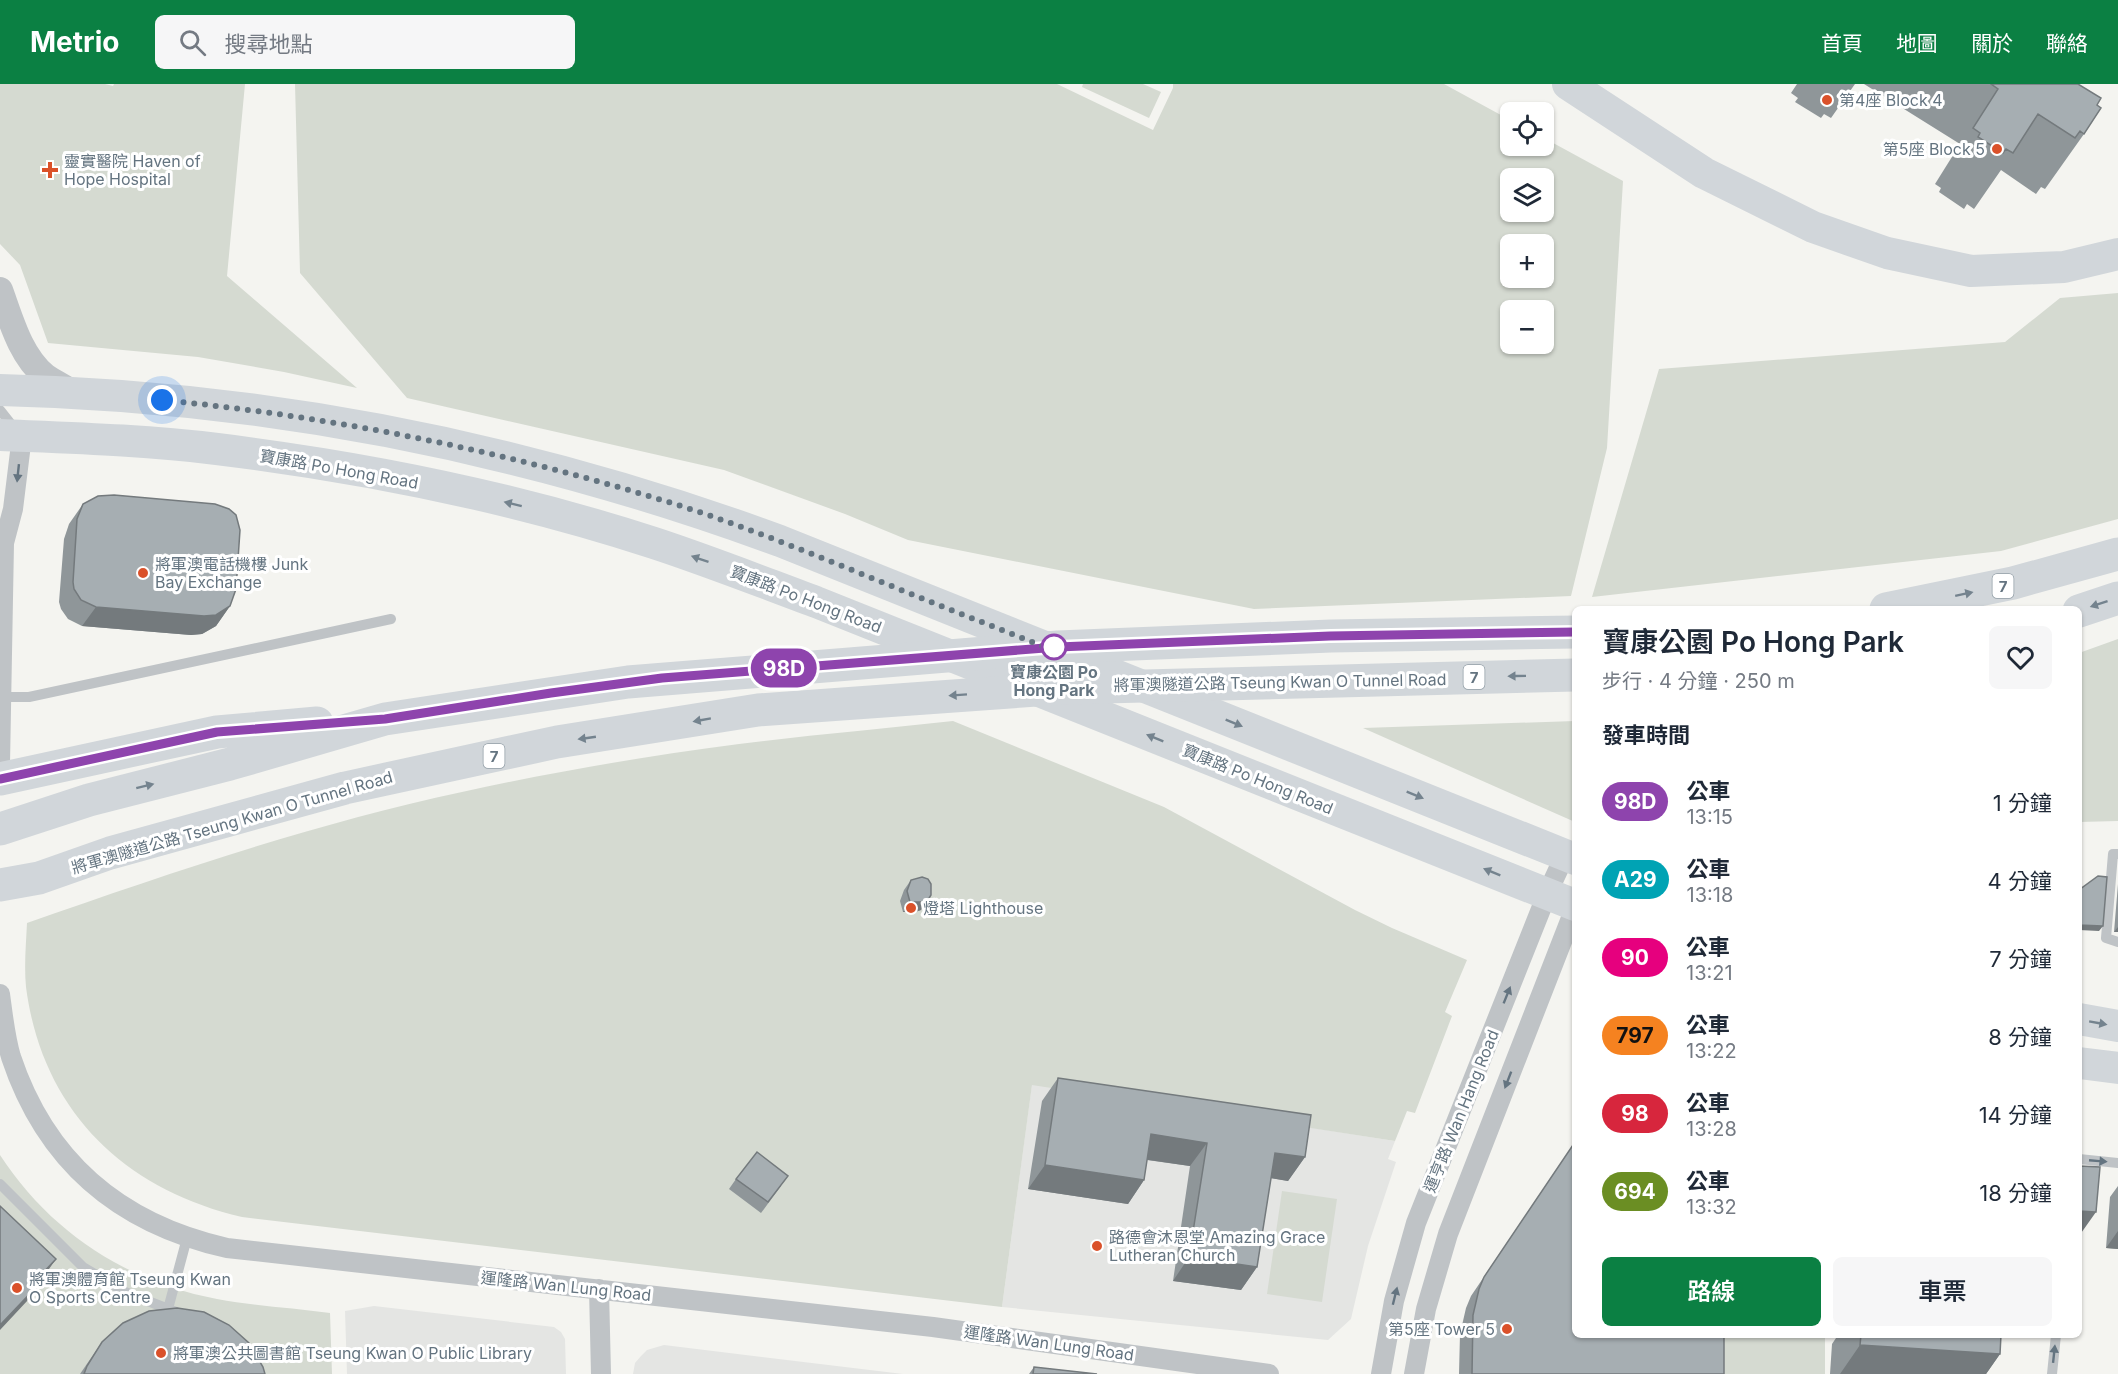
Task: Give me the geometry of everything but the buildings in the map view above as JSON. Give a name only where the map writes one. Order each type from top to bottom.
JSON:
[{"type":"highway","name":"7","points":[[1901,606],[2013,584],[2118,554]]},
{"type":"highway","points":[[2082,609],[2118,598]]},
{"type":"highway","points":[[0,779],[217,732],[385,719],[627,682],[755,670],[1058,647],[1330,636],[1572,632]]},
{"type":"highway","name":"將軍澳隧道公路 Tseung Kwan O Tunnel Road","points":[[0,885],[39,878],[110,853],[345,788],[557,742],[758,710],[1065,688],[1572,675]]},
{"type":"highway","points":[[0,817],[88,800],[230,764],[385,719]]},
{"type":"highway","points":[[0,829],[88,800]]},
{"type":"highway","points":[[0,899],[39,878]]},
{"type":"main road","points":[[1588,89],[1704,173],[1813,227],[1887,253],[1971,271],[2064,267],[2118,254]]},
{"type":"main road","points":[[0,390],[73,393],[222,406],[354,425],[523,460],[666,501],[791,546],[1570,857]]},
{"type":"main road","name":"寶康路 Po Hong Road","points":[[11,436],[127,440],[303,461],[474,494],[572,519],[728,569],[827,607],[1566,902]]},
{"type":"main road","points":[[2082,1020],[2118,1026]]},
{"type":"main road","points":[[2082,1063],[2118,1068]]},
{"type":"street","points":[[1,301],[29,358],[47,377],[73,393]]},
{"type":"street","points":[[0,764],[2,539],[13,509],[11,436]]},
{"type":"street","name":"運亨路 Wan Hang Road","points":[[1414,1374],[1426,1309],[1448,1234],[1566,902],[1570,857]]},
{"type":"street","name":"運亨路 Wan Hang Road","points":[[1381,1374],[1394,1301],[1416,1223],[1566,902]]},
{"type":"street","name":"運隆路 Wan Lung Road","points":[[0,994],[11,1056],[22,1086],[53,1141],[73,1165],[119,1205],[144,1220],[187,1238],[226,1248],[944,1329],[1269,1374]]},
{"type":"street","points":[[599,1289],[601,1374]]},
{"type":"lane","points":[[0,410],[11,436]]},
{"type":"lane","points":[[1,697],[29,697],[391,619]]},
{"type":"lane","points":[[2118,854],[2113,854],[2106,938],[2118,942]]},
{"type":"lane","points":[[2082,1159],[2118,1163]]},
{"type":"lane","points":[[0,1184],[83,1267],[125,1292],[196,1320]]},
{"type":"lane","points":[[168,1309],[187,1238]]},
{"type":"lane","points":[[2052,1374],[2056,1338]]},
{"type":"shaded area","points":[[0,84],[105,84],[113,86],[114,84],[245,84],[227,276],[357,388],[198,357],[48,343],[20,265],[0,244]]},
{"type":"shaded area","points":[[295,84],[1057,84],[1153,130],[1173,84],[1444,84],[1500,115],[1500,156],[1554,156],[1554,143],[1623,181],[1607,448],[1571,596],[1254,609],[908,540],[845,514],[724,470],[407,398],[300,273]]},
{"type":"shaded area","points":[[1083,84],[1143,84],[1161,92],[1149,118],[1082,87]]},
{"type":"shaded area","points":[[2118,293],[2118,519],[2001,551],[1592,597],[1659,369],[2005,342],[2060,298]]},
{"type":"shaded area","points":[[2118,639],[2118,821],[2082,822],[2082,652]]},
{"type":"shaded area","name":"寶康公園 Po Hong Park","points":[[953,721],[1164,807],[1355,910],[1467,960],[1445,1012],[1452,1016],[1415,1113],[1407,1111],[1395,1141],[1032,1085],[1002,1307],[242,1217],[199,1204],[160,1187],[126,1164],[95,1138],[70,1106],[50,1071],[35,1031],[26,987],[27,923],[134,886],[351,819],[531,778],[634,759],[739,744]]},
{"type":"shaded area","points":[[1572,721],[1572,821],[1363,728]]},
{"type":"shaded area","points":[[1032,1084],[1395,1141],[1388,1159],[1396,1162],[1368,1246],[1351,1319],[1328,1340],[1002,1307]]},
{"type":"shaded area","points":[[0,1155],[42,1208],[94,1250],[122,1266],[152,1280],[217,1299],[330,1313],[332,1374],[0,1374]]},
{"type":"shaded area","points":[[1282,1191],[1337,1199],[1322,1302],[1267,1294]]},
{"type":"shaded area","points":[[374,1306],[554,1327],[565,1339],[566,1374],[347,1374],[345,1311]]},
{"type":"shaded area","points":[[1711,1338],[1825,1338],[1825,1374],[1711,1374]]},
{"type":"shaded area","points":[[664,1345],[903,1374],[633,1374],[635,1363],[647,1350]]},
{"type":"bus line","name":"98D","points":[[0,779],[217,732],[385,719],[662,678],[1058,647],[1330,636],[1572,632]]},
{"type":"place","name":"第4座 Block 4","points":[[1827,100]]},
{"type":"place","name":"第5座 Block 5","points":[[1997,149]]},
{"type":"place","name":"靈實醫院 Haven of Hope Hospital","points":[[50,170]]},
{"type":"place","name":"將軍澳電話機樓 Junk Bay Exchange","points":[[143,573]]},
{"type":"place","name":"寶康公園 Po Hong Park","points":[[1054,647]]},
{"type":"place","name":"燈塔 Lighthouse","points":[[911,908]]},
{"type":"place","name":"路德會沐恩堂 Amazing Grace Lutheran Church","points":[[1097,1246]]},
{"type":"place","name":"將軍澳體育館 Tseung Kwan O Sports Centre","points":[[17,1288]]},
{"type":"place","name":"第5座 Tower 5","points":[[1507,1329]]},
{"type":"place","name":"將軍澳公共圖書館 Tseung Kwan O Public Library","points":[[161,1353]]},
{"type":"route","points":[[162,400],[343,423],[523,460],[666,501],[728,522],[1045,647],[1054,647]]}]
